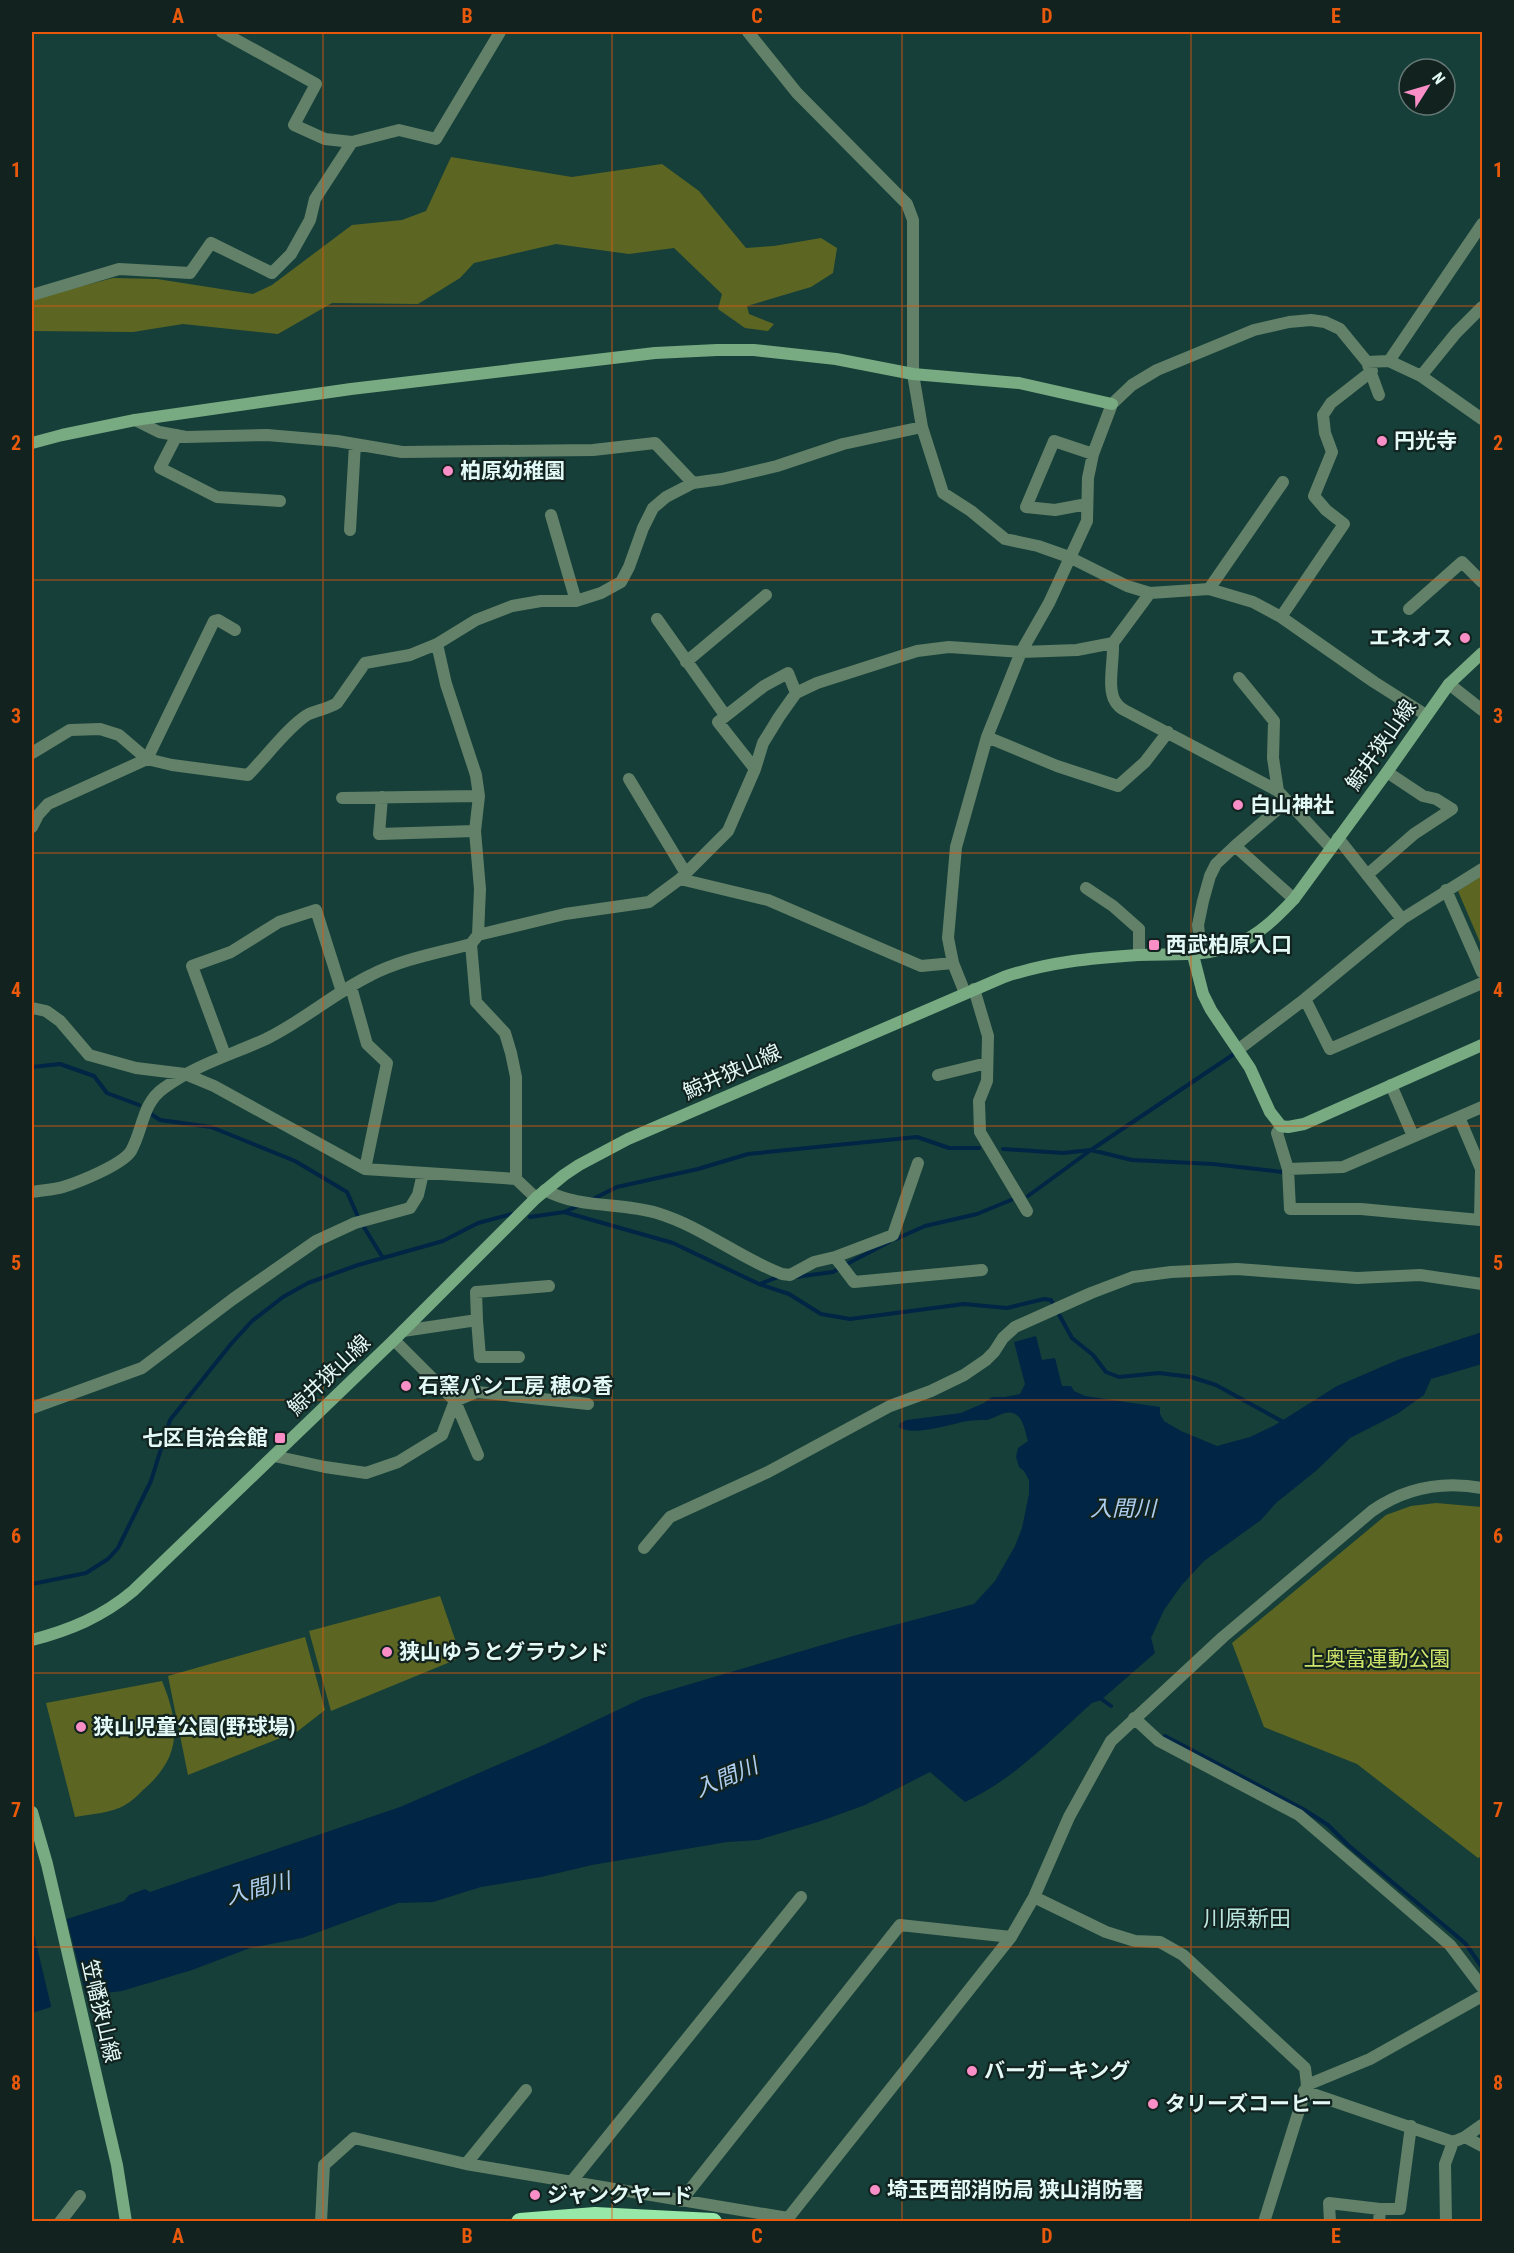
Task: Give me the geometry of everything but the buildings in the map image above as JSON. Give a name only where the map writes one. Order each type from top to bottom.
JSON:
[{"type":"highway","points":[[520,2222],[594,2216],[713,2222]]},
{"type":"main road","points":[[32,443],[135,420],[351,389],[655,352],[717,350],[836,358],[913,374],[1019,383],[1112,404]]},
{"type":"main road","name":"鯨井狭山線","points":[[32,1640],[74,1627],[116,1606],[399,1335],[540,1194],[579,1165],[628,1139],[969,991],[1032,967],[1092,958],[1193,955],[1227,948],[1255,935],[1278,917],[1294,899],[1449,684],[1482,653]]},
{"type":"main road","points":[[1193,955],[1203,994],[1211,1010],[1239,1049],[1270,1112],[1281,1126],[1304,1124],[1482,1045]]},
{"type":"main road","name":"笠幡狭山線","points":[[32,1812],[47,1864],[117,2165],[126,2222]]},
{"type":"street","points":[[222,32],[316,84],[294,125],[325,139],[352,142],[399,130],[436,140],[500,32]]},
{"type":"street","points":[[748,32],[797,93],[907,204],[913,220],[913,374],[922,427],[943,493],[971,511],[1005,539],[1038,546],[1069,557],[1127,586],[1150,593],[1209,589],[1253,602],[1281,617],[1426,715]]},
{"type":"street","points":[[32,295],[119,269],[190,273],[211,243],[272,273],[291,254],[310,220],[315,199],[352,142]]},
{"type":"street","points":[[1281,617],[1344,524],[1326,510],[1314,496],[1332,452],[1325,433],[1323,415],[1331,402],[1369,367],[1389,361],[1482,224]]},
{"type":"street","points":[[1421,376],[1456,333],[1482,307]]},
{"type":"street","points":[[1027,1211],[980,1132],[979,1101],[987,1081],[988,1036],[969,991],[953,963],[948,938],[956,847],[987,737],[1022,652],[1049,603],[1087,521],[1088,478],[1093,454],[1112,404],[1132,386],[1157,370],[1254,330],[1289,322],[1311,320],[1325,322],[1340,329],[1369,367],[1380,395]]},
{"type":"street","points":[[1389,361],[1421,376],[1482,419]]},
{"type":"street","points":[[135,420],[159,432],[186,437],[267,435],[355,444],[402,452],[593,450],[655,443],[693,483]]},
{"type":"street","points":[[32,753],[70,730],[100,729],[119,735],[147,759],[172,765],[248,775],[299,721],[309,714],[337,703],[364,663],[410,655],[437,644],[476,620],[512,606],[541,600],[576,601],[601,593],[621,582],[653,508],[666,496],[693,483],[722,479],[777,466],[843,444],[922,427]]},
{"type":"street","points":[[177,435],[160,468],[218,497],[280,501]]},
{"type":"street","points":[[1087,504],[1055,510],[1026,507],[1054,441],[1093,454]]},
{"type":"street","points":[[350,530],[355,444]]},
{"type":"street","points":[[1209,589],[1282,482]]},
{"type":"street","points":[[551,515],[576,601]]},
{"type":"street","points":[[1409,609],[1462,562],[1482,582]]},
{"type":"street","points":[[1150,593],[1113,643],[1114,658],[1110,688],[1115,702],[1126,711],[1278,791],[1367,875],[1402,919]]},
{"type":"street","points":[[686,662],[766,595]]},
{"type":"street","points":[[657,619],[725,715]]},
{"type":"street","points":[[32,827],[35,813],[48,804],[147,759],[214,621],[218,620],[235,630]]},
{"type":"street","points":[[32,1192],[62,1187],[118,1163],[130,1152],[150,1101],[161,1089],[185,1074],[293,1025],[371,975],[475,939],[565,914],[649,902],[682,876],[728,831],[755,769],[763,742],[796,693],[842,674],[917,651],[949,647],[1022,652],[1077,650],[1113,643]]},
{"type":"street","points":[[437,644],[446,684],[476,775],[479,796],[475,831],[480,889],[475,939],[476,1002],[505,1033],[514,1065],[516,1179]]},
{"type":"street","points":[[755,769],[718,722],[764,686],[788,673],[796,693]]},
{"type":"street","points":[[1239,678],[1274,721],[1273,758],[1278,791]]},
{"type":"street","points":[[1449,684],[1482,710]]},
{"type":"street","points":[[987,737],[1057,766],[1118,786],[1145,762],[1168,732]]},
{"type":"street","points":[[1367,875],[1414,834],[1452,809],[1436,799],[1423,796],[1387,772]]},
{"type":"street","points":[[629,779],[682,876],[768,900],[921,966],[953,963]]},
{"type":"street","points":[[382,796],[379,834],[475,831]]},
{"type":"street","points":[[342,798],[479,796]]},
{"type":"street","points":[[1193,955],[1200,943],[1198,925],[1210,876],[1216,864],[1286,801]]},
{"type":"street","points":[[1234,846],[1294,899]]},
{"type":"street","points":[[1239,1049],[1305,999],[1402,919],[1482,870]]},
{"type":"street","points":[[1086,888],[1113,906],[1139,929],[1139,955]]},
{"type":"street","points":[[1446,890],[1482,972]]},
{"type":"street","points":[[225,1055],[192,966],[231,952],[279,922],[316,910],[367,1044],[387,1063],[365,1169]]},
{"type":"street","points":[[1305,999],[1330,1049],[1482,983]]},
{"type":"street","points":[[32,1008],[46,1011],[60,1021],[89,1055],[136,1068],[185,1074],[214,1086],[269,1115],[365,1169],[516,1179],[540,1194],[658,1214],[710,1236],[782,1274],[790,1275],[814,1262],[893,1235],[918,1163]]},
{"type":"street","points":[[938,1075],[987,1063]]},
{"type":"street","points":[[1391,1085],[1413,1137]]},
{"type":"street","points":[[1287,1168],[1343,1167],[1482,1107]]},
{"type":"street","points":[[1281,1126],[1277,1133],[1287,1168],[1290,1209],[1361,1209],[1480,1220],[1481,1168],[1459,1118]]},
{"type":"street","points":[[32,1408],[142,1368],[232,1299],[316,1241],[355,1224],[410,1208],[418,1195],[423,1173]]},
{"type":"street","points":[[834,1257],[854,1282],[982,1270]]},
{"type":"street","points":[[644,1548],[670,1517],[768,1472],[890,1406],[932,1391],[964,1375],[986,1360],[1011,1330],[1133,1277],[1237,1269],[1357,1278],[1420,1275],[1482,1284]]},
{"type":"street","points":[[519,1357],[480,1357],[476,1292],[549,1286]]},
{"type":"street","points":[[477,1320],[399,1335],[455,1401],[478,1455]]},
{"type":"street","points":[[274,1456],[366,1473],[398,1462],[442,1435],[455,1401],[477,1392],[588,1404]]},
{"type":"street","points":[[321,2222],[324,2165],[354,2138],[466,2164],[786,2220],[1011,1937],[1034,1897],[1069,1817],[1111,1741],[1223,1637],[1363,1518],[1389,1499],[1430,1486],[1461,1484],[1482,1488]]},
{"type":"street","points":[[1134,1718],[1159,1741],[1299,1815],[1450,1945],[1482,1987]]},
{"type":"street","points":[[572,2181],[801,1897]]},
{"type":"street","points":[[1034,1897],[1106,1932],[1135,1941],[1160,1942],[1183,1955],[1305,2068],[1305,2088],[1264,2222]]},
{"type":"street","points":[[681,2201],[900,1925],[1011,1937]]},
{"type":"street","points":[[1305,2088],[1370,2059],[1482,1996]]},
{"type":"street","points":[[1305,2088],[1412,2126],[1482,2146]]},
{"type":"street","points":[[466,2164],[525,2090]]},
{"type":"street","points":[[1446,2222],[1445,2164],[1459,2139],[1482,2125]]},
{"type":"street","points":[[1330,2222],[1329,2203],[1380,2215],[1400,2209],[1412,2126]]},
{"type":"street","points":[[60,2222],[80,2196]]},
{"type":"green space","points":[[451,157],[572,177],[662,164],[699,191],[746,248],[821,238],[837,248],[833,273],[811,287],[747,306],[749,314],[774,324],[768,331],[745,328],[718,309],[722,294],[674,248],[629,254],[556,244],[474,263],[460,278],[418,304],[332,303],[278,334],[183,324],[133,332],[32,331],[32,299],[113,278],[157,279],[253,294],[272,285],[352,225],[402,220],[426,211]]},
{"type":"green space","points":[[1482,875],[1482,947],[1458,891]]},
{"type":"green space","name":"上奥富運動公園","points":[[1436,1503],[1482,1507],[1482,1856],[1478,1858],[1357,1764],[1264,1727],[1232,1643],[1386,1515],[1411,1506]]},
{"type":"green space","name":"狭山ゆうとグラウンド","points":[[440,1596],[458,1648],[459,1655],[455,1660],[331,1711],[309,1631]]},
{"type":"green space","points":[[305,1637],[325,1710],[298,1731],[188,1775],[168,1676]]},
{"type":"green space","points":[[162,1681],[174,1726],[171,1753],[165,1765],[156,1778],[135,1798],[120,1808],[75,1817],[46,1703]]},
{"type":"water","name":"入間川","points":[[1482,1332],[1482,1364],[1431,1379],[1424,1395],[1397,1414],[1350,1438],[1317,1470],[1276,1503],[1261,1520],[1204,1561],[1181,1586],[1164,1610],[1151,1638],[1155,1653],[1101,1700],[1092,1703],[1016,1770],[983,1793],[965,1802],[930,1772],[865,1805],[758,1840],[727,1842],[592,1865],[541,1877],[481,1887],[433,1902],[398,1903],[302,1938],[250,1948],[192,1970],[122,1991],[89,1995],[32,2013],[32,1930],[124,1901],[129,1895],[145,1889],[150,1892],[400,1807],[546,1744],[643,1698],[853,1636],[974,1604],[995,1581],[1015,1546],[1022,1528],[1029,1494],[1029,1480],[1019,1467],[1016,1457],[1018,1448],[1028,1441],[1024,1425],[1017,1415],[1010,1412],[986,1420],[967,1421],[922,1430],[905,1430],[899,1427],[900,1423],[907,1420],[961,1413],[992,1397],[1020,1394],[1025,1384],[1014,1342],[1036,1336],[1042,1360],[1055,1358],[1062,1386],[1071,1386],[1074,1391],[1085,1396],[1160,1407],[1160,1414],[1164,1421],[1217,1446],[1250,1437],[1275,1425],[1337,1386],[1400,1359]]},
{"type":"pier","points":[[66,1916],[87,1999],[52,2010],[32,1926]]},
{"type":"waterway","points":[[1028,1196],[1091,1150],[1234,1054]]},
{"type":"waterway","points":[[32,1067],[60,1064],[94,1076],[107,1093],[139,1105]]},
{"type":"waterway","points":[[151,1114],[160,1120],[211,1127],[295,1161],[347,1192],[359,1219]]},
{"type":"waterway","points":[[591,1200],[617,1187],[698,1169],[748,1154],[917,1137],[949,1148],[979,1148]]},
{"type":"waterway","points":[[1003,1149],[1063,1153],[1091,1150],[1132,1160],[1213,1164],[1282,1172]]},
{"type":"waterway","points":[[896,1239],[925,1226],[977,1214],[1011,1200]]},
{"type":"waterway","points":[[530,1217],[564,1212],[578,1206]]},
{"type":"waterway","points":[[564,1212],[673,1243],[759,1284],[789,1294],[821,1314],[850,1319],[964,1304],[1007,1308],[1044,1299],[1051,1300],[1072,1338],[1093,1355],[1106,1372],[1119,1377],[1159,1373],[1191,1377],[1216,1385],[1285,1423]]},
{"type":"waterway","points":[[32,1584],[86,1573],[108,1559],[118,1548],[151,1481],[170,1420],[252,1321],[283,1297],[308,1283],[358,1265],[443,1241],[478,1223],[512,1214]]},
{"type":"waterway","points":[[362,1224],[383,1258]]},
{"type":"waterway","points":[[845,1265],[889,1242]]},
{"type":"waterway","points":[[795,1277],[833,1272],[840,1268]]},
{"type":"waterway","points":[[760,1284],[778,1277]]},
{"type":"waterway","points":[[1100,1698],[1111,1706]]},
{"type":"waterway","points":[[1165,1736],[1303,1809],[1328,1825],[1348,1845],[1465,1943],[1482,1967]]},
{"type":"place","name":"円光寺","points":[[1382,441]]},
{"type":"place","name":"柏原幼稚園","points":[[448,471]]},
{"type":"place","name":"エネオス","points":[[1465,638]]},
{"type":"place","name":"白山神社","points":[[1238,805]]},
{"type":"place","name":"西武柏原入口","points":[[1154,945]]},
{"type":"place","name":"石窯パン工房 穂の香","points":[[406,1386]]},
{"type":"place","name":"七区自治会館","points":[[280,1438]]},
{"type":"place","name":"狭山ゆうとグラウンド","points":[[387,1652]]},
{"type":"place","name":"狭山児童公園(野球場)","points":[[81,1727]]},
{"type":"place","name":"バーガーキング","points":[[972,2071]]},
{"type":"place","name":"タリーズコーヒー","points":[[1153,2104]]},
{"type":"place","name":"埼玉西部消防局 狭山消防署","points":[[875,2190]]},
{"type":"place","name":"ジャンクヤード","points":[[535,2195]]},
{"type":"district","name":"川原新田","points":[[1247,1918]]}]
